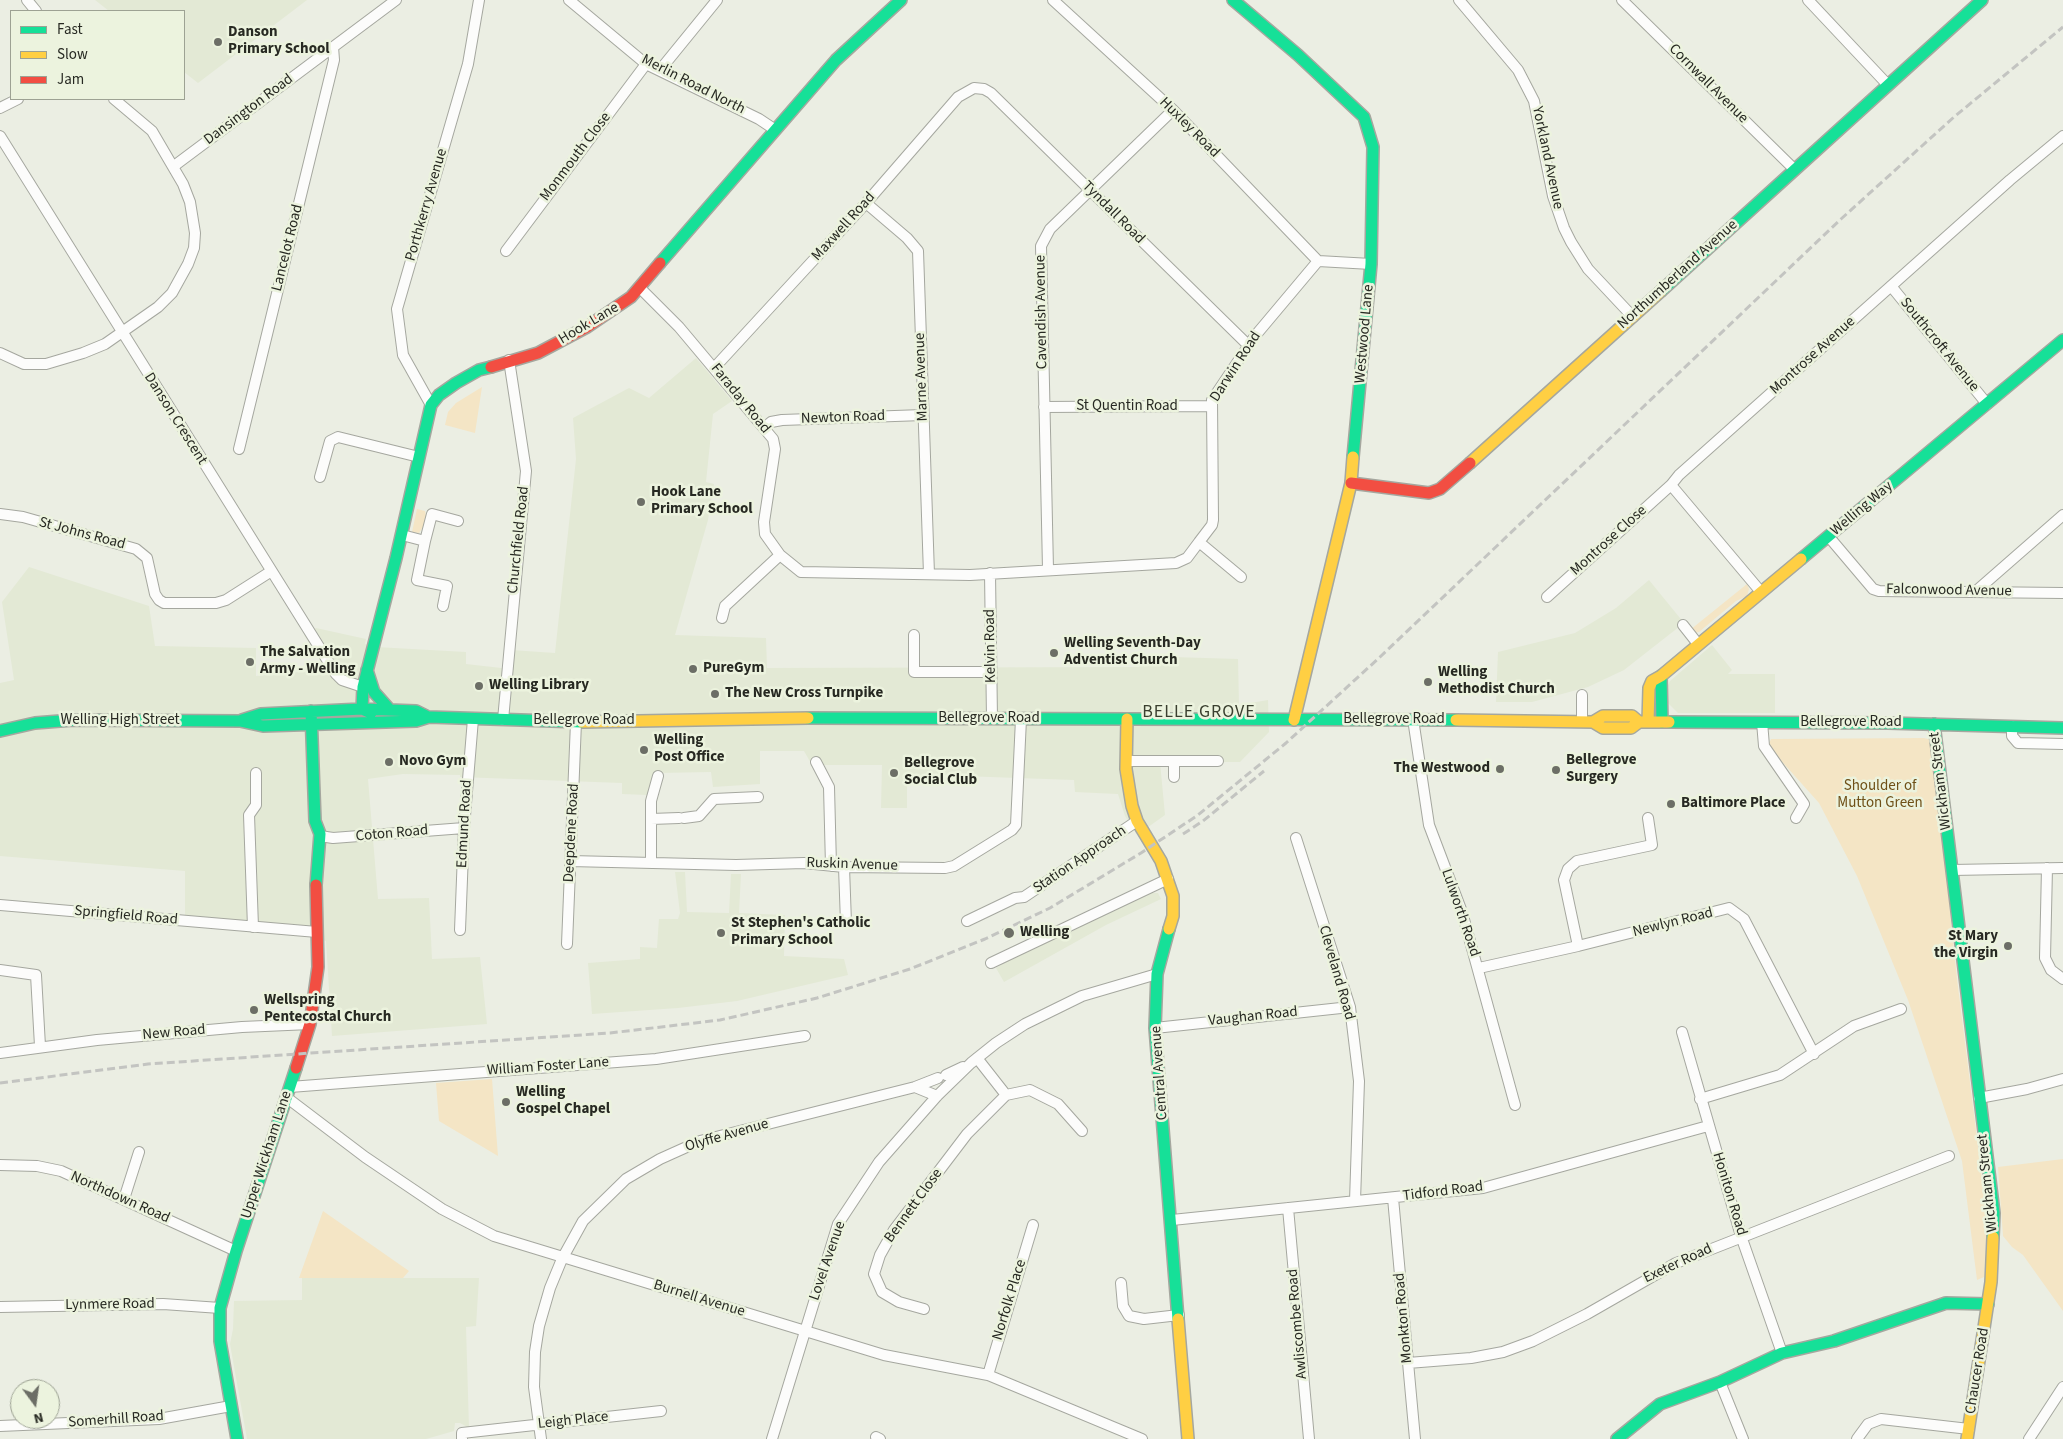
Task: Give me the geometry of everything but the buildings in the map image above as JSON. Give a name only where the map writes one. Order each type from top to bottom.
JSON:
[{"type":"street","points":[[27,0],[35,10]]},
{"type":"street","name":"Dansington Road","points":[[174,166],[396,0]]},
{"type":"street","name":"Porthkerry Avenue","points":[[431,405],[403,355],[397,309],[468,64],[479,0]]},
{"type":"street","name":"Merlin Road North","points":[[569,0],[646,64],[759,119],[774,129]]},
{"type":"street","points":[[660,70],[717,0]]},
{"type":"street","name":"Hook Lane","points":[[431,405],[439,395],[479,370],[538,353],[587,327],[615,309],[640,288],[774,129],[836,60],[901,0]]},
{"type":"street","name":"Huxley Road","points":[[1053,0],[1172,110],[1318,261]]},
{"type":"street","name":"Westwood Lane","points":[[1233,0],[1291,49],[1364,117],[1373,147],[1371,264],[1351,483],[1294,720]]},
{"type":"street","name":"Yorkland Avenue","points":[[1459,0],[1518,70],[1534,101],[1554,196],[1564,228],[1588,269],[1633,317]]},
{"type":"street","name":"Cornwall Avenue","points":[[1622,0],[1794,169]]},
{"type":"street","points":[[1808,0],[1887,84]]},
{"type":"street","name":"Northumberland Avenue","points":[[1351,483],[1429,493],[1440,489],[1633,317],[1887,84],[1982,0]]},
{"type":"street","name":"Lancelot Road","points":[[239,449],[334,60],[333,47]]},
{"type":"street","name":"Monmouth Close","points":[[506,251],[646,64]]},
{"type":"street","name":"Tyndall Road","points":[[974,88],[991,92],[1248,345]]},
{"type":"street","name":"Maxwell Road","points":[[715,368],[866,203],[958,97],[974,88]]},
{"type":"street","points":[[0,108],[16,100]]},
{"type":"street","points":[[0,353],[24,364],[46,364],[83,353],[122,334],[158,307],[172,293],[182,277],[194,248],[195,233],[190,202],[174,166],[152,131],[115,100]]},
{"type":"street","name":"Cavendish Avenue","points":[[1048,569],[1041,246],[1050,229],[1172,110]]},
{"type":"street","name":"Danson Crescent","points":[[0,136],[270,572],[336,674],[342,680],[363,687]]},
{"type":"street","name":"Montrose Avenue","points":[[1671,485],[1679,475],[2010,180],[2063,136]]},
{"type":"street","name":"Marne Avenue","points":[[866,203],[907,238],[918,251],[928,574]]},
{"type":"street","points":[[1318,261],[1371,264]]},
{"type":"street","name":"Darwin Road","points":[[990,573],[1176,562],[1186,558],[1212,525],[1213,520],[1210,406],[1214,396],[1248,345],[1318,261]]},
{"type":"street","name":"Southcroft Avenue","points":[[1891,286],[1987,404]]},
{"type":"street","name":"Faraday Road","points":[[640,288],[663,310],[715,368],[773,438],[775,448],[764,522],[765,534],[780,555],[793,567],[808,573],[990,573]]},
{"type":"street","name":"Welling Way","points":[[1644,722],[1652,682],[1829,537],[2063,340]]},
{"type":"street","name":"Churchfield Road","points":[[503,720],[526,471],[509,360]]},
{"type":"street","points":[[388,715],[362,709],[363,687],[402,535],[431,405]]},
{"type":"street","name":"St Quentin Road","points":[[1044,407],[1210,406]]},
{"type":"street","name":"Newton Road","points":[[765,427],[771,422],[782,420],[923,415]]},
{"type":"street","points":[[320,477],[330,441],[338,437],[419,457]]},
{"type":"street","points":[[1671,485],[1761,592]]},
{"type":"street","name":"Montrose Close","points":[[1547,597],[1671,485]]},
{"type":"street","name":"St Johns Road","points":[[0,514],[23,518],[142,552],[150,564],[155,594],[158,600],[173,603],[216,603],[226,600],[270,572]]},
{"type":"street","points":[[443,606],[448,586],[417,580],[432,514],[458,521]]},
{"type":"street","points":[[1975,592],[2063,515]]},
{"type":"street","points":[[402,535],[425,540]]},
{"type":"street","name":"Falconwood Avenue","points":[[1829,537],[1873,589],[1879,591],[2063,593]]},
{"type":"street","points":[[1199,542],[1241,577]]},
{"type":"street","points":[[722,618],[725,606],[780,555]]},
{"type":"street","name":"Kelvin Road","points":[[990,573],[992,719]]},
{"type":"street","points":[[1683,625],[1698,644]]},
{"type":"street","points":[[914,635],[914,672],[991,672]]},
{"type":"street","points":[[367,669],[374,692],[388,715]]},
{"type":"street","points":[[1661,676],[1662,722]]},
{"type":"street","points":[[1582,694],[1588,722]]},
{"type":"street","name":"Welling High Street","points":[[240,720],[261,714],[362,709]]},
{"type":"street","name":"Upper Wickham Lane","points":[[237,1439],[220,1341],[220,1308],[236,1251],[310,1024],[318,967],[316,871],[320,858],[320,836],[315,821],[311,711]]},
{"type":"street","name":"Bellegrove Road","points":[[388,715],[416,721],[428,717],[576,722],[770,718],[1021,720],[1413,719],[1588,722],[1603,716],[1632,716],[1644,722],[1934,724],[2063,728]]},
{"type":"street","name":"Welling High Street","points":[[0,731],[35,723],[73,720],[240,720],[263,726],[311,724],[388,715]]},
{"type":"street","name":"Edmund Road","points":[[460,930],[464,828],[474,719]]},
{"type":"street","name":"Central Avenue","points":[[1127,719],[1127,782],[1137,820],[1168,879],[1173,896],[1173,916],[1157,974],[1156,1028],[1188,1439]]},
{"type":"street","name":"Lulworth Road","points":[[1413,719],[1424,806],[1429,825],[1462,912],[1479,968],[1515,1105]]},
{"type":"street","name":"Ruskin Avenue","points":[[570,861],[804,863],[844,867],[946,868],[954,866],[1012,830],[1018,820],[1021,720]]},
{"type":"street","name":"Deepdene Road","points":[[566,944],[576,722]]},
{"type":"street","points":[[1762,722],[1764,746],[1804,804],[1796,818]]},
{"type":"street","name":"Wickham Street","points":[[1934,724],[1994,1213],[1993,1260],[1988,1304]]},
{"type":"street","points":[[2012,726],[2012,736],[2018,743],[2063,744]]},
{"type":"street","points":[[1126,761],[1218,761]]},
{"type":"street","points":[[1174,761],[1174,777]]},
{"type":"street","points":[[816,762],[829,786],[831,866]]},
{"type":"street","points":[[252,927],[250,815],[256,805],[256,773]]},
{"type":"street","points":[[651,863],[651,801],[658,776]]},
{"type":"street","points":[[651,819],[699,816],[714,799],[758,797]]},
{"type":"street","points":[[1578,946],[1564,880],[1568,869],[1577,861],[1652,845],[1648,818]]},
{"type":"street","name":"Station Approach","points":[[968,921],[1016,898],[1024,897],[1137,820]]},
{"type":"street","name":"Upper Wickham Lane","points":[[315,821],[310,836],[310,859],[316,871]]},
{"type":"street","name":"Coton Road","points":[[320,836],[333,838],[464,828]]},
{"type":"street","name":"Cleveland Road","points":[[1296,838],[1350,1007],[1359,1081],[1355,1201]]},
{"type":"street","points":[[844,867],[846,923]]},
{"type":"street","points":[[2047,868],[2046,958],[2051,970],[2063,979]]},
{"type":"street","points":[[1952,870],[2063,868]]},
{"type":"street","points":[[990,963],[1168,879]]},
{"type":"street","name":"Springfield Road","points":[[0,905],[317,932]]},
{"type":"street","name":"Newlyn Road","points":[[1479,968],[1578,946],[1729,908],[1744,920],[1814,1054]]},
{"type":"street","points":[[0,970],[36,975],[40,1046]]},
{"type":"street","name":"Lovel Avenue","points":[[772,1439],[838,1224],[878,1162],[937,1096],[974,1060],[996,1043],[1056,1008],[1082,996],[1157,974]]},
{"type":"street","name":"Vaughan Road","points":[[1156,1028],[1350,1007]]},
{"type":"street","points":[[1700,1099],[1780,1075],[1854,1026],[1901,1009]]},
{"type":"street","name":"New Road","points":[[0,1053],[40,1046],[242,1027],[310,1024]]},
{"type":"street","name":"Honiton Road","points":[[1682,1032],[1741,1236],[1782,1353]]},
{"type":"street","name":"William Foster Lane","points":[[288,1092],[656,1059],[804,1036]]},
{"type":"street","points":[[974,1060],[1006,1095],[1030,1090],[1058,1104],[1082,1131]]},
{"type":"street","name":"Lovel Avenue","points":[[915,1087],[942,1077],[974,1060]]},
{"type":"street","points":[[1979,1098],[2027,1090],[2063,1079]]},
{"type":"street","points":[[915,1087],[937,1096]]},
{"type":"street","name":"Olyffe Avenue","points":[[541,1439],[534,1387],[535,1352],[539,1326],[562,1259],[583,1221],[598,1204],[626,1179],[660,1158],[700,1141],[915,1087]]},
{"type":"street","name":"Burnell Avenue","points":[[288,1092],[365,1157],[442,1209],[494,1236],[562,1259],[806,1330],[884,1355],[988,1375],[1142,1439]]},
{"type":"street","name":"Bennett Close","points":[[924,1309],[899,1302],[882,1292],[874,1274],[880,1255],[899,1223],[967,1134],[1006,1095]]},
{"type":"street","name":"Tidford Road","points":[[1172,1220],[1483,1188],[1708,1126]]},
{"type":"street","points":[[124,1199],[139,1152]]},
{"type":"street","name":"Exeter Road","points":[[1408,1363],[1471,1358],[1503,1352],[1533,1341],[1587,1314],[1676,1262],[1949,1156]]},
{"type":"street","name":"Northdown Road","points":[[0,1165],[37,1166],[61,1171],[236,1251]]},
{"type":"street","name":"Monkton Road","points":[[1393,1198],[1414,1439]]},
{"type":"street","name":"Awliscombe Road","points":[[1288,1208],[1308,1439]]},
{"type":"street","name":"Norfolk Place","points":[[988,1375],[1033,1225]]},
{"type":"street","points":[[1122,1283],[1123,1306],[1129,1316],[1144,1319],[1179,1315]]},
{"type":"street","points":[[1617,1439],[1660,1404],[1720,1382],[1782,1353],[1834,1341],[1946,1303],[1988,1304]]},
{"type":"street","name":"Lynmere Road","points":[[0,1307],[163,1304],[220,1308]]},
{"type":"street","name":"Chaucer Road","points":[[1968,1434],[1988,1304]]},
{"type":"street","points":[[1720,1382],[1742,1439]]},
{"type":"street","points":[[2029,1439],[2063,1387]]},
{"type":"street","name":"Somerhill Road","points":[[0,1426],[160,1419],[231,1406]]},
{"type":"street","name":"Leigh Place","points":[[462,1439],[462,1433],[661,1411]]},
{"type":"street","points":[[1857,1439],[1868,1424],[1881,1419],[1968,1434]]},
{"type":"shaded area","name":"Danson Primary School","points":[[95,0],[307,0],[198,83],[185,73],[185,10],[108,10]]},
{"type":"shaded area","points":[[696,358],[732,401],[713,414],[706,482],[714,484],[708,520],[675,635],[766,638],[767,668],[1139,667],[1139,656],[1238,659],[1239,705],[1268,700],[1269,732],[1240,762],[1160,762],[1165,815],[1137,835],[1125,816],[1118,794],[1075,792],[1074,780],[934,775],[933,782],[907,782],[907,808],[881,808],[882,765],[812,765],[804,751],[760,751],[760,784],[713,787],[711,772],[657,773],[647,795],[622,794],[622,783],[403,774],[368,779],[378,899],[429,898],[432,959],[480,957],[487,1024],[332,1036],[326,941],[265,922],[185,918],[185,871],[0,856],[0,683],[14,680],[2,602],[29,567],[149,606],[155,646],[256,648],[256,676],[310,671],[321,662],[304,635],[316,628],[366,639],[365,644],[376,647],[466,652],[466,664],[510,669],[511,650],[555,653],[576,459],[573,418],[629,388],[649,398]]},
{"type":"shaded area","points":[[1649,580],[1684,623],[1624,670],[1588,687],[1532,702],[1496,702],[1498,652],[1575,633],[1616,608]]},
{"type":"shaded area","points":[[1712,645],[1732,670],[1728,674],[1775,674],[1775,713],[1678,713],[1667,702],[1665,691],[1670,681]]},
{"type":"shaded area","name":"St Stephen's Catholic Primary School","points":[[675,872],[685,872],[687,912],[729,913],[731,874],[741,874],[739,913],[785,915],[784,956],[844,959],[848,975],[737,1001],[678,1008],[592,1014],[588,963],[640,959],[640,947],[657,948],[659,919],[678,919],[680,913]]},
{"type":"shaded area","points":[[1152,893],[1158,893],[1161,899],[1106,925],[1004,982],[996,968],[1018,955]]},
{"type":"shaded area","points":[[302,1278],[479,1278],[476,1326],[466,1327],[469,1428],[460,1423],[455,1423],[454,1431],[426,1439],[247,1439],[230,1344],[233,1329],[234,1301],[302,1300]]},
{"type":"green space","points":[[482,387],[475,433],[445,425],[448,412],[456,403]]},
{"type":"green space","points":[[417,509],[425,511],[427,521],[419,533],[412,532]]},
{"type":"green space","points":[[1747,584],[1749,589],[1747,596],[1736,601],[1699,632],[1694,633],[1690,630]]},
{"type":"green space","name":"Shoulder of Mutton Green","points":[[1924,738],[1932,740],[1957,979],[1987,1218],[1984,1277],[1977,1280],[1962,1161],[1908,1000],[1857,876],[1819,803],[1768,746],[1771,739]]},
{"type":"green space","points":[[492,1079],[498,1156],[439,1121],[436,1083]]},
{"type":"green space","points":[[2063,1159],[2063,1311],[2023,1255],[2012,1247],[2003,1236],[1998,1167]]},
{"type":"green space","points":[[323,1211],[409,1271],[403,1278],[299,1278]]},
{"type":"railway","points":[[0,1083],[148,1064],[610,1033],[720,1020],[817,998],[910,969],[985,939],[1050,908],[1141,853],[1198,815],[1286,743],[1380,657],[1841,219],[1954,117],[2063,27]]},
{"type":"railway","points":[[1183,834],[1203,821],[1264,771]]},
{"type":"traffic: fast","points":[[660,263],[836,60],[901,0]]},
{"type":"traffic: fast","points":[[1233,0],[1298,55],[1364,117],[1373,147],[1371,264],[1353,457]]},
{"type":"traffic: fast","points":[[1661,291],[1982,0]]},
{"type":"traffic: fast","points":[[1801,559],[2063,340]]},
{"type":"traffic: fast","points":[[371,713],[362,709],[363,687],[396,558],[431,405],[439,395],[456,383],[479,370],[491,367]]},
{"type":"traffic: fast","points":[[367,670],[374,692],[389,709]]},
{"type":"traffic: fast","points":[[1661,676],[1662,722]]},
{"type":"traffic: fast","points":[[242,720],[261,714],[362,709],[416,711],[426,716]]},
{"type":"traffic: fast","points":[[311,711],[315,821],[320,834],[316,885]]},
{"type":"traffic: fast","points":[[0,731],[35,723],[73,720],[240,721],[263,726],[416,721],[429,717],[582,722]]},
{"type":"traffic: fast","points":[[808,718],[1456,720]]},
{"type":"traffic: fast","points":[[1669,722],[1888,723],[2063,728]]},
{"type":"traffic: fast","points":[[1934,724],[1994,1213],[1993,1237]]},
{"type":"traffic: fast","points":[[1169,929],[1157,974],[1155,1028],[1178,1319]]},
{"type":"traffic: fast","points":[[237,1439],[220,1341],[220,1308],[236,1251],[296,1068]]},
{"type":"traffic: fast","points":[[1617,1439],[1660,1404],[1720,1382],[1782,1353],[1834,1341],[1946,1303],[1988,1304]]},
{"type":"traffic: slow","points":[[1470,463],[1661,291]]},
{"type":"traffic: slow","points":[[1294,720],[1351,483],[1353,457]]},
{"type":"traffic: slow","points":[[1648,722],[1649,688],[1652,681],[1661,676],[1801,559]]},
{"type":"traffic: slow","points":[[1593,722],[1603,716],[1632,716],[1639,722]]},
{"type":"traffic: slow","points":[[582,722],[808,718]]},
{"type":"traffic: slow","points":[[1127,719],[1126,769],[1132,806],[1137,821],[1161,861],[1173,896],[1173,916],[1169,929]]},
{"type":"traffic: slow","points":[[1456,720],[1593,722],[1603,728],[1631,728],[1639,722],[1669,722]]},
{"type":"traffic: slow","points":[[1967,1439],[1991,1282],[1993,1237]]},
{"type":"traffic: slow","points":[[1178,1319],[1188,1439]]},
{"type":"traffic: jam","points":[[491,367],[538,353],[587,327],[631,297],[660,263]]},
{"type":"traffic: jam","points":[[1351,483],[1429,493],[1440,489],[1470,463]]},
{"type":"traffic: jam","points":[[296,1068],[310,1024],[318,967],[316,885]]},
{"type":"place","name":"Danson Primary School","points":[[218,42]]},
{"type":"place","name":"Hook Lane Primary School","points":[[641,502]]},
{"type":"place","name":"Welling Seventh-Day Adventist Church","points":[[1054,653]]},
{"type":"place","name":"The Salvation Army - Welling","points":[[250,662]]},
{"type":"place","name":"PureGym","points":[[693,669]]},
{"type":"place","name":"Welling Methodist Church","points":[[1428,682]]},
{"type":"place","name":"Welling Library","points":[[479,686]]},
{"type":"place","name":"The New Cross Turnpike","points":[[715,694]]},
{"type":"place","name":"Welling Post Office","points":[[644,750]]},
{"type":"place","name":"Novo Gym","points":[[389,762]]},
{"type":"place","name":"The Westwood","points":[[1500,769]]},
{"type":"place","name":"Bellegrove Surgery","points":[[1556,770]]},
{"type":"place","name":"Bellegrove Social Club","points":[[894,773]]},
{"type":"place","name":"Baltimore Place","points":[[1671,804]]},
{"type":"place","name":"St Stephen's Catholic Primary School","points":[[721,933]]},
{"type":"place","name":"Welling","points":[[1009,933]]},
{"type":"place","name":"St Mary the Virgin","points":[[2008,946]]},
{"type":"place","name":"Wellspring Pentecostal Church","points":[[254,1010]]},
{"type":"place","name":"Welling Gospel Chapel","points":[[506,1102]]},
{"type":"district","name":"BELLE GROVE","points":[[1199,713]]}]
